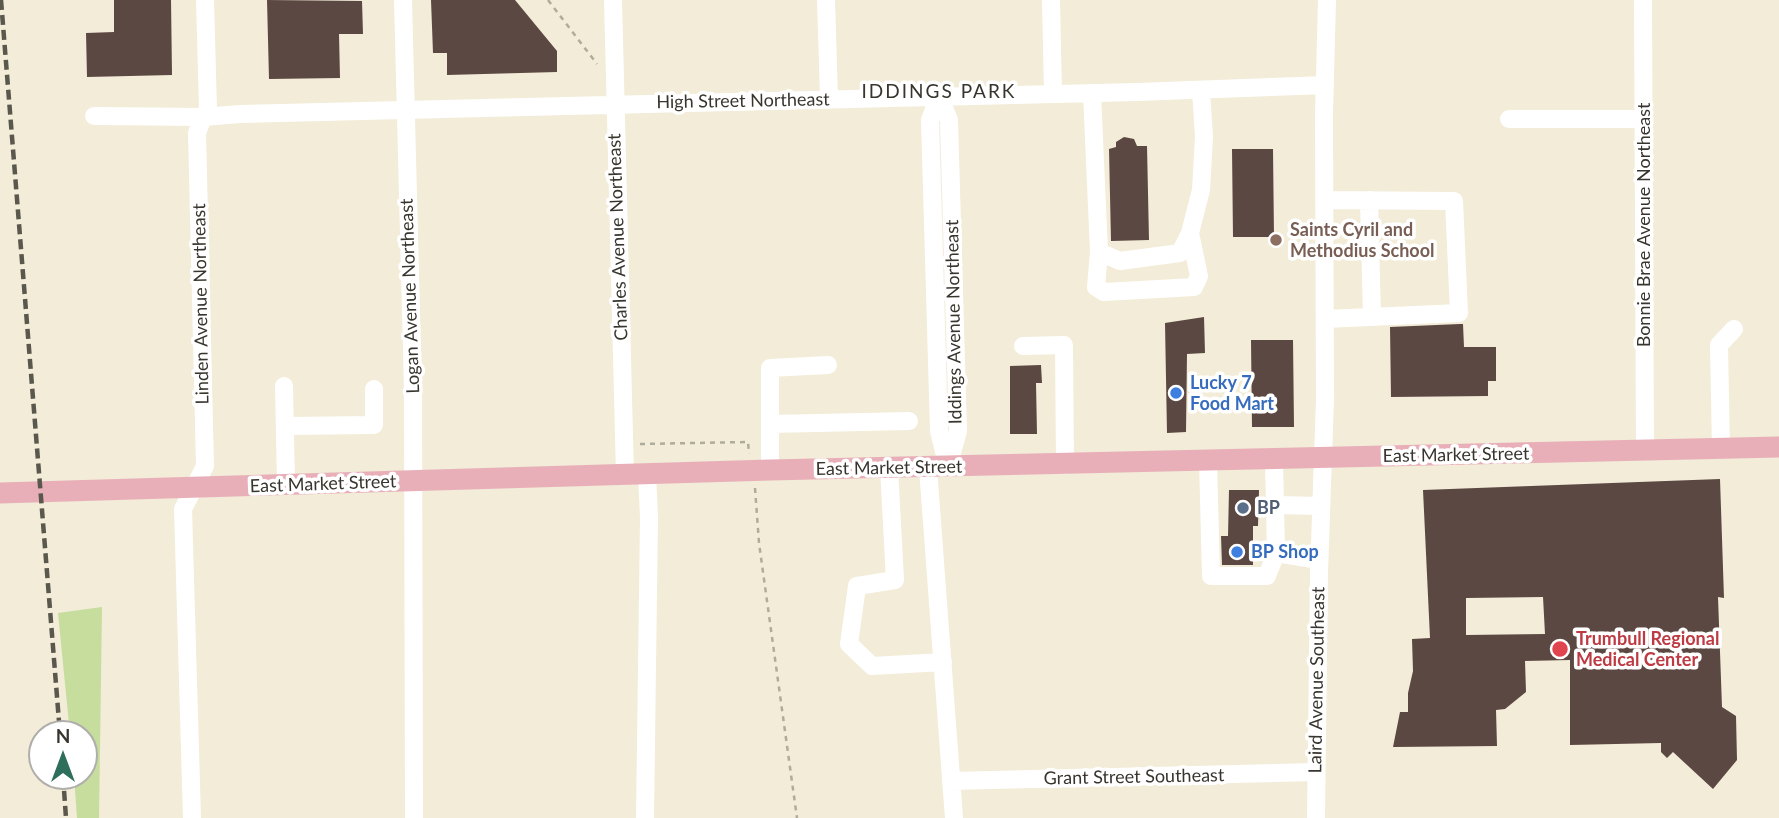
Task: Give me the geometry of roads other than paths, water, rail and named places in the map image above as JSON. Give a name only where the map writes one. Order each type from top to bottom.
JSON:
[{"type":"main road","name":"East Market Street","points":[[0,492],[761,470],[1779,447]]},
{"type":"street","name":"Linden Avenue Northeast","points":[[192,818],[183,519],[185,503],[205,466],[197,133],[208,109],[205,0]]},
{"type":"street","name":"Logan Avenue Northeast","points":[[403,0],[414,482],[414,818]]},
{"type":"street","name":"Charles Avenue Northeast","points":[[613,0],[625,475]]},
{"type":"street","points":[[826,0],[829,99]]},
{"type":"street","points":[[1051,0],[1053,93]]},
{"type":"street","name":"Laird Avenue Southeast","points":[[1316,818],[1325,319],[1326,0]]},
{"type":"street","name":"Bonnie Brae Avenue Northeast","points":[[1643,0],[1645,450]]},
{"type":"street","name":"High Street Northeast","points":[[94,116],[203,117],[1325,85]]},
{"type":"street","points":[[1099,252],[1120,261],[1180,253],[1190,233],[1202,190],[1202,90]]},
{"type":"street","points":[[1092,93],[1099,252],[1096,287],[1104,292],[1194,287],[1199,276],[1190,233]]},
{"type":"street","name":"Iddings Avenue Northeast","points":[[939,95],[949,120],[958,431],[938,468],[943,662],[954,818]]},
{"type":"street","points":[[1509,119],[1644,119]]},
{"type":"street","points":[[1324,200],[1454,201],[1459,313],[1325,319]]},
{"type":"street","points":[[1369,200],[1372,317]]},
{"type":"street","points":[[1721,449],[1719,345],[1734,329]]},
{"type":"street","points":[[1023,346],[1064,345],[1065,465]]},
{"type":"street","points":[[761,470],[771,424],[770,368],[828,365]]},
{"type":"street","points":[[284,386],[286,485]]},
{"type":"street","points":[[285,426],[374,425],[374,389]]},
{"type":"street","points":[[771,424],[909,421]]},
{"type":"street","points":[[1208,461],[1211,576],[1268,576],[1276,553],[1274,460]]},
{"type":"street","points":[[889,468],[895,580],[857,586],[849,645],[872,666],[943,662]]},
{"type":"street","points":[[645,818],[649,517],[647,474]]},
{"type":"street","points":[[1276,505],[1321,506]]},
{"type":"street","points":[[1276,553],[1319,560]]},
{"type":"street","name":"Grant Street Southeast","points":[[951,781],[1316,772]]},
{"type":"railway","points":[[1,0],[59,720]]},
{"type":"railway","points":[[64,790],[66,818]]},
{"type":"place","name":"Saints Cyril and Methodius School","points":[[1276,240]]},
{"type":"place","name":"Lucky 7 Food Mart","points":[[1176,393]]},
{"type":"place","name":"BP","points":[[1243,508]]},
{"type":"place","name":"BP Shop","points":[[1237,552]]},
{"type":"place","name":"Trumbull Regional Medical Center","points":[[1560,649]]},
{"type":"district","name":"IDDINGS PARK","points":[[939,92]]}]
